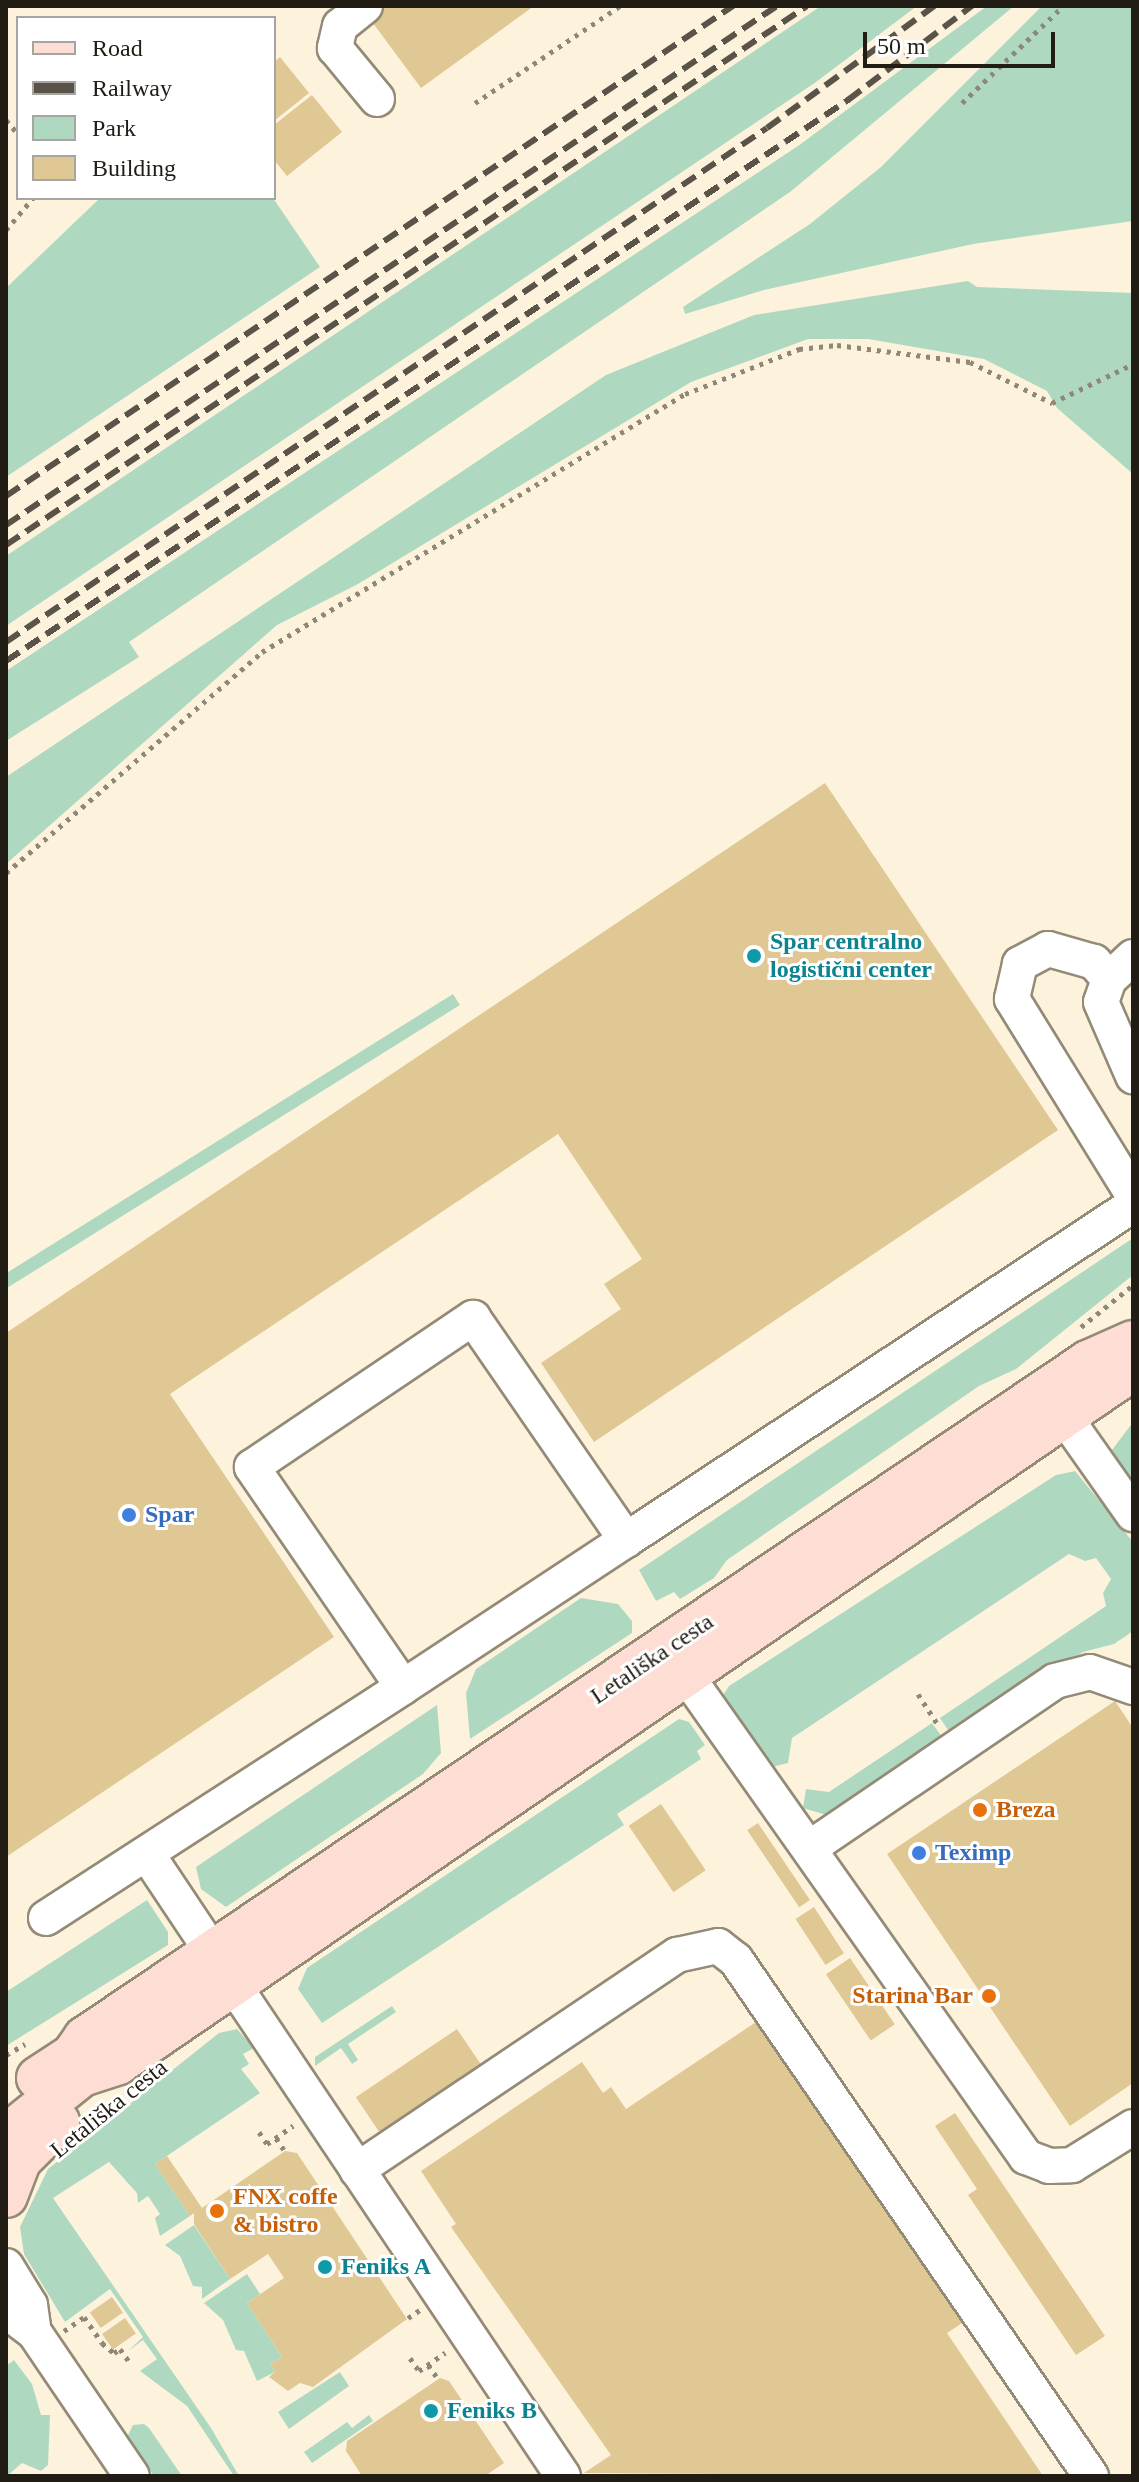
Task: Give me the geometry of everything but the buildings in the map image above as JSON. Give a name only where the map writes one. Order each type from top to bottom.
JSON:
[{"type":"main road","name":"Letališka cesta","points":[[1088,1362],[1101,1337],[1133,1312]]},
{"type":"main road","name":"Letališka cesta","points":[[6,2136],[82,2075],[108,2066],[222,1967],[1088,1362],[1133,1342]]},
{"type":"main road","name":"Letališka cesta","points":[[222,1967],[686,1675],[953,1495],[968,1477],[1133,1369]]},
{"type":"main road","name":"Letališka cesta","points":[[953,1495],[976,1489],[1133,1388]]},
{"type":"main road","name":"Letališka cesta","points":[[6,2078],[64,2042],[108,2066]]},
{"type":"main road","name":"Letališka cesta","points":[[6,2099],[73,2055],[108,2066]]},
{"type":"main road","name":"Letališka cesta","points":[[6,2196],[29,2147],[95,2093],[108,2066]]},
{"type":"street","points":[[365,6],[340,26],[335,48],[377,99]]},
{"type":"street","points":[[1133,1076],[1120,1027],[1101,1002],[1121,968],[1048,949],[1020,964],[1012,999],[1133,1195]]},
{"type":"street","points":[[46,1918],[403,1687],[1133,1205]]},
{"type":"street","points":[[403,1687],[252,1467],[473,1318],[626,1540]]},
{"type":"street","points":[[1071,1426],[1133,1514]]},
{"type":"street","points":[[811,1847],[955,1749],[1074,1674],[1113,1675],[1133,1687]]},
{"type":"street","points":[[686,1675],[766,1795],[811,1847],[1026,2157],[1049,2166],[1072,2165],[1133,2127]]},
{"type":"street","points":[[147,1854],[563,2476]]},
{"type":"street","points":[[357,2170],[677,1955],[718,1946],[736,1960],[1091,2476]]},
{"type":"street","points":[[6,2266],[30,2305],[34,2332]]},
{"type":"street","points":[[6,2311],[34,2332],[132,2476]]},
{"type":"path","points":[[475,103],[620,6]]},
{"type":"path","points":[[962,103],[1063,6]]},
{"type":"path","points":[[6,230],[31,200]]},
{"type":"path","points":[[6,873],[262,652],[721,377],[799,349],[837,345],[970,362],[1052,403],[1133,364]]},
{"type":"path","points":[[918,1694],[955,1749]]},
{"type":"path","name":"Letališka cesta","points":[[86,2126],[108,2066]]},
{"type":"path","points":[[259,2132],[267,2144],[293,2127]]},
{"type":"path","points":[[276,2138],[284,2150]]},
{"type":"path","points":[[408,2318],[419,2311]]},
{"type":"path","points":[[78,2321],[84,2317],[102,2343],[114,2353],[120,2349],[130,2363]]},
{"type":"path","points":[[410,2358],[419,2371],[445,2354]]},
{"type":"path","points":[[428,2365],[436,2376]]},
{"type":"green space","points":[[821,6],[917,6],[816,82],[6,626],[6,556]]},
{"type":"green space","points":[[987,6],[1014,6],[790,192],[129,642],[139,657],[6,741],[6,671],[798,146]]},
{"type":"green space","points":[[1042,6],[1133,6],[1133,221],[973,244],[764,290],[685,314],[683,307],[810,224],[881,167]]},
{"type":"green space","points":[[98,200],[274,200],[320,267],[6,477],[6,288]]},
{"type":"green space","points":[[968,281],[977,287],[1133,293],[1133,474],[1057,408],[1047,391],[984,359],[868,339],[808,339],[691,382],[358,584],[277,625],[6,864],[6,777],[606,375],[754,315]]},
{"type":"green space","points":[[453,994],[460,1005],[6,1289],[6,1273]]},
{"type":"green space","points":[[1133,1238],[1133,1275],[1016,1369],[979,1386],[727,1560],[714,1578],[680,1599],[674,1592],[656,1601],[639,1570]]},
{"type":"green space","points":[[1133,1422],[1133,1480],[1130,1482],[1112,1450]]},
{"type":"green space","points":[[1075,1471],[1133,1542],[1133,1631],[1114,1644],[1083,1652],[954,1739],[940,1718],[1106,1606],[1103,1593],[1111,1579],[1096,1558],[1085,1561],[1069,1554],[792,1738],[788,1763],[768,1768],[720,1700],[729,1686],[1056,1475]]},
{"type":"green space","points":[[581,1598],[618,1604],[632,1621],[632,1633],[470,1739],[466,1693],[476,1669]]},
{"type":"green space","points":[[437,1705],[441,1753],[423,1774],[226,1907],[201,1889],[196,1867]]},
{"type":"green space","points":[[679,1719],[689,1722],[705,1745],[697,1751],[701,1759],[617,1814],[624,1825],[322,2023],[298,1989],[307,1968]]},
{"type":"green space","points":[[932,1723],[947,1744],[830,1816],[803,1808],[806,1789],[829,1792]]},
{"type":"green space","points":[[147,1900],[168,1932],[168,1945],[6,2046],[6,1992]]},
{"type":"green space","points":[[392,2006],[396,2012],[348,2044],[358,2060],[352,2064],[341,2048],[315,2066],[315,2057]]},
{"type":"green space","points":[[237,2029],[254,2048],[243,2054],[249,2064],[241,2069],[260,2093],[155,2164],[190,2216],[160,2236],[155,2218],[160,2214],[148,2196],[138,2203],[137,2193],[109,2162],[53,2198],[211,2428],[239,2476],[234,2476],[187,2406],[140,2371],[157,2359],[143,2340],[128,2351],[143,2337],[110,2289],[65,2322],[24,2254],[20,2227],[48,2169],[219,2033]]},
{"type":"green space","points":[[194,2225],[230,2279],[202,2299],[202,2287],[193,2286],[180,2256],[165,2245]]},
{"type":"green space","points":[[247,2274],[260,2294],[247,2303],[282,2357],[270,2364],[275,2372],[257,2381],[244,2351],[236,2350],[223,2320],[204,2303]]},
{"type":"green space","points":[[14,2360],[32,2384],[41,2415],[50,2415],[48,2465],[41,2471],[22,2463],[7,2476],[6,2366]]},
{"type":"green space","points":[[340,2372],[349,2386],[289,2429],[278,2412]]},
{"type":"green space","points":[[369,2415],[373,2421],[312,2463],[304,2452],[347,2422],[352,2428]]},
{"type":"green space","points":[[144,2424],[182,2476],[154,2476],[128,2435],[133,2425]]},
{"type":"railway","points":[[6,496],[733,6]]},
{"type":"railway","points":[[6,525],[777,6]]},
{"type":"railway","points":[[6,545],[807,6]]},
{"type":"railway","points":[[6,642],[767,128],[934,6]]},
{"type":"railway","points":[[6,661],[848,100],[972,6]]},
{"type":"place","name":"Spar centralno logistični center","points":[[754,956]]},
{"type":"place","name":"Spar","points":[[129,1515]]},
{"type":"place","name":"Breza","points":[[980,1810]]},
{"type":"place","name":"Teximp","points":[[919,1853]]},
{"type":"place","name":"Starina Bar","points":[[989,1996]]},
{"type":"place","name":"FNX coffe & bistro","points":[[217,2211]]},
{"type":"place","name":"Feniks A","points":[[325,2267]]},
{"type":"place","name":"Feniks B","points":[[431,2411]]}]
